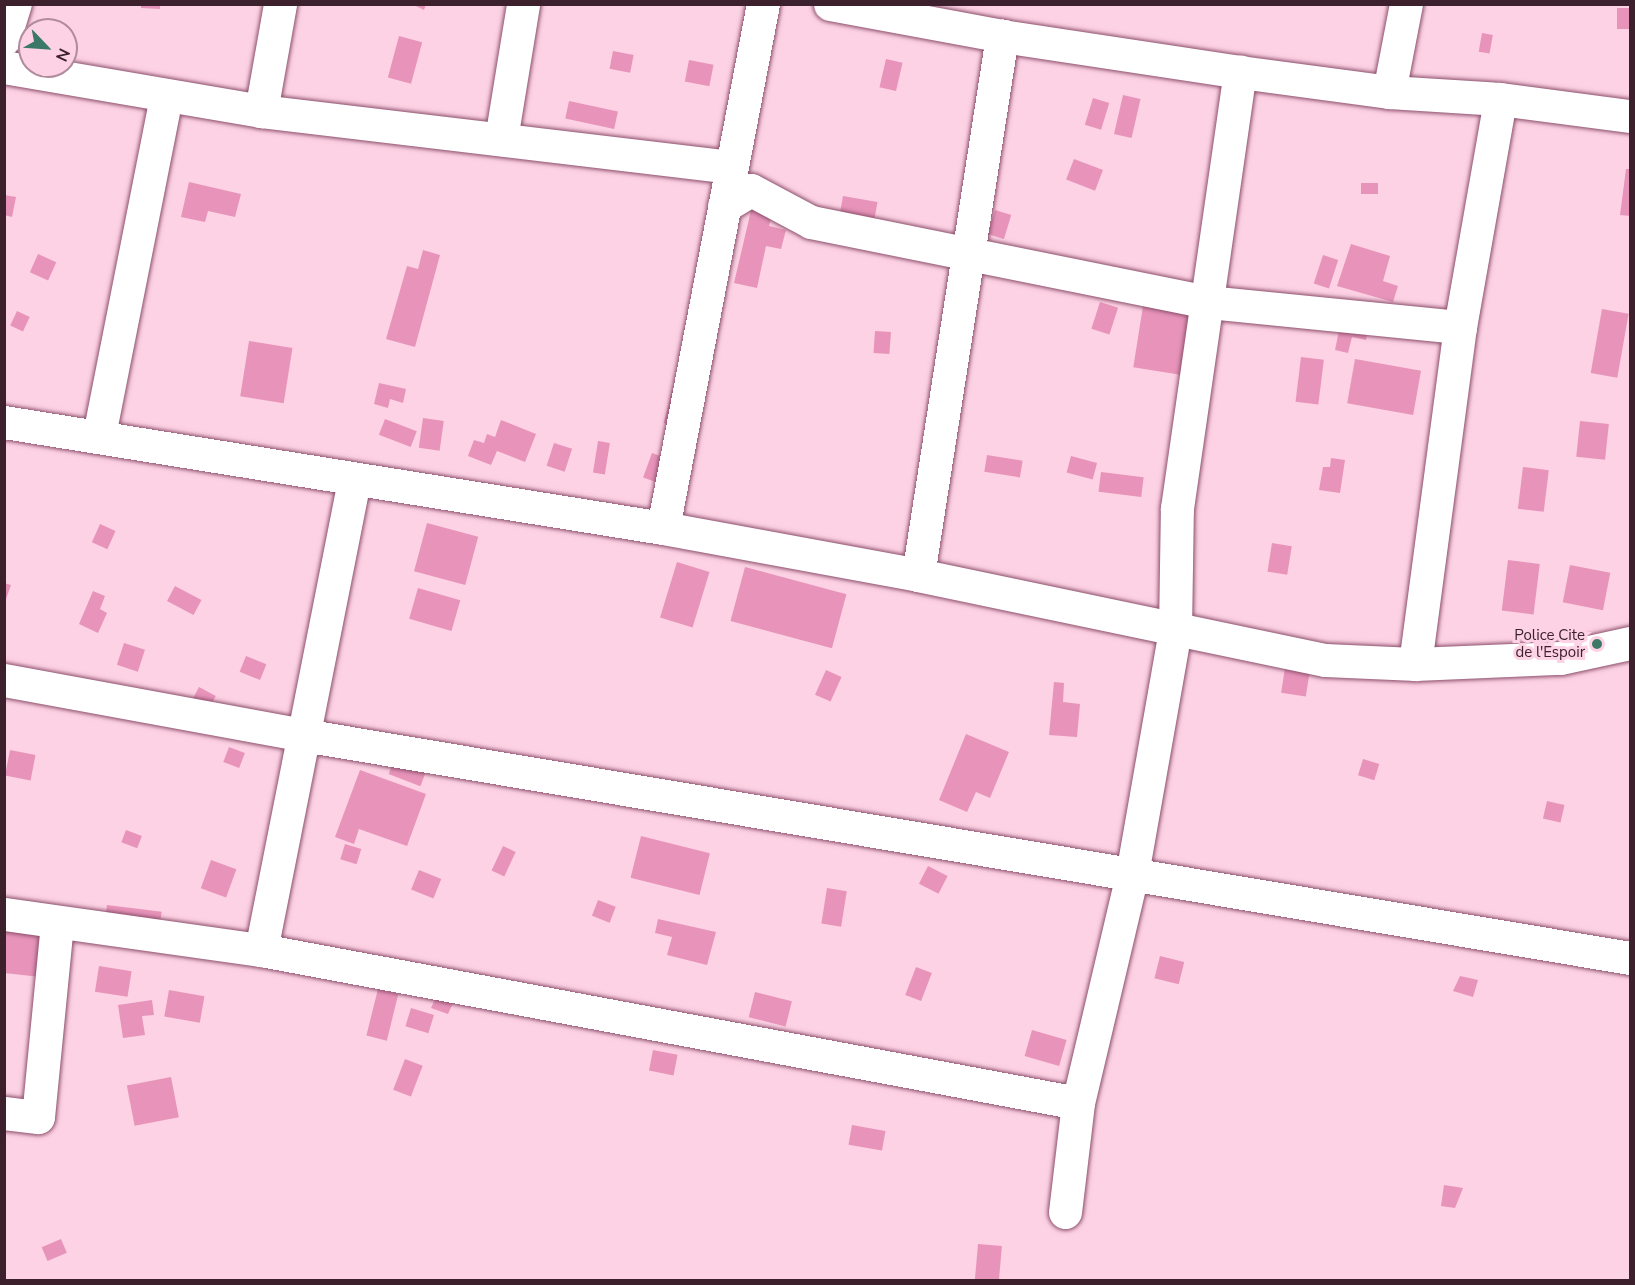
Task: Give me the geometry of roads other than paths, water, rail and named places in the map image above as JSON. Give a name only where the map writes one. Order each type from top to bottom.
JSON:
[{"type":"street","points":[[4,39],[15,4]]},
{"type":"street","points":[[261,111],[280,4]]},
{"type":"street","points":[[501,139],[523,4]]},
{"type":"street","points":[[663,528],[763,4]]},
{"type":"street","points":[[830,4],[1002,36],[1240,72],[1389,92],[1500,99],[1630,116]]},
{"type":"street","points":[[1389,92],[1406,4]]},
{"type":"street","points":[[918,575],[1002,36]]},
{"type":"street","points":[[4,67],[166,98],[731,167]]},
{"type":"street","points":[[1065,1212],[1078,1103],[1132,873],[1175,630],[1177,508],[1240,72]]},
{"type":"street","points":[[99,435],[166,98]]},
{"type":"street","points":[[1415,664],[1460,327],[1500,99]]},
{"type":"street","points":[[724,206],[751,190],[811,222],[969,251],[1208,302],[1460,327]]},
{"type":"street","points":[[4,422],[99,435],[354,480],[663,528],[918,575],[1325,660],[1415,664],[1561,658],[1630,643]]},
{"type":"street","points":[[261,950],[354,480]]},
{"type":"street","points":[[4,681],[303,735],[1630,958]]},
{"type":"street","points":[[4,914],[261,950],[1078,1103]]},
{"type":"street","points":[[4,1113],[38,1117],[57,922]]},
{"type":"place","name":"Police Cite de l'Espoir","points":[[1597,644]]}]
